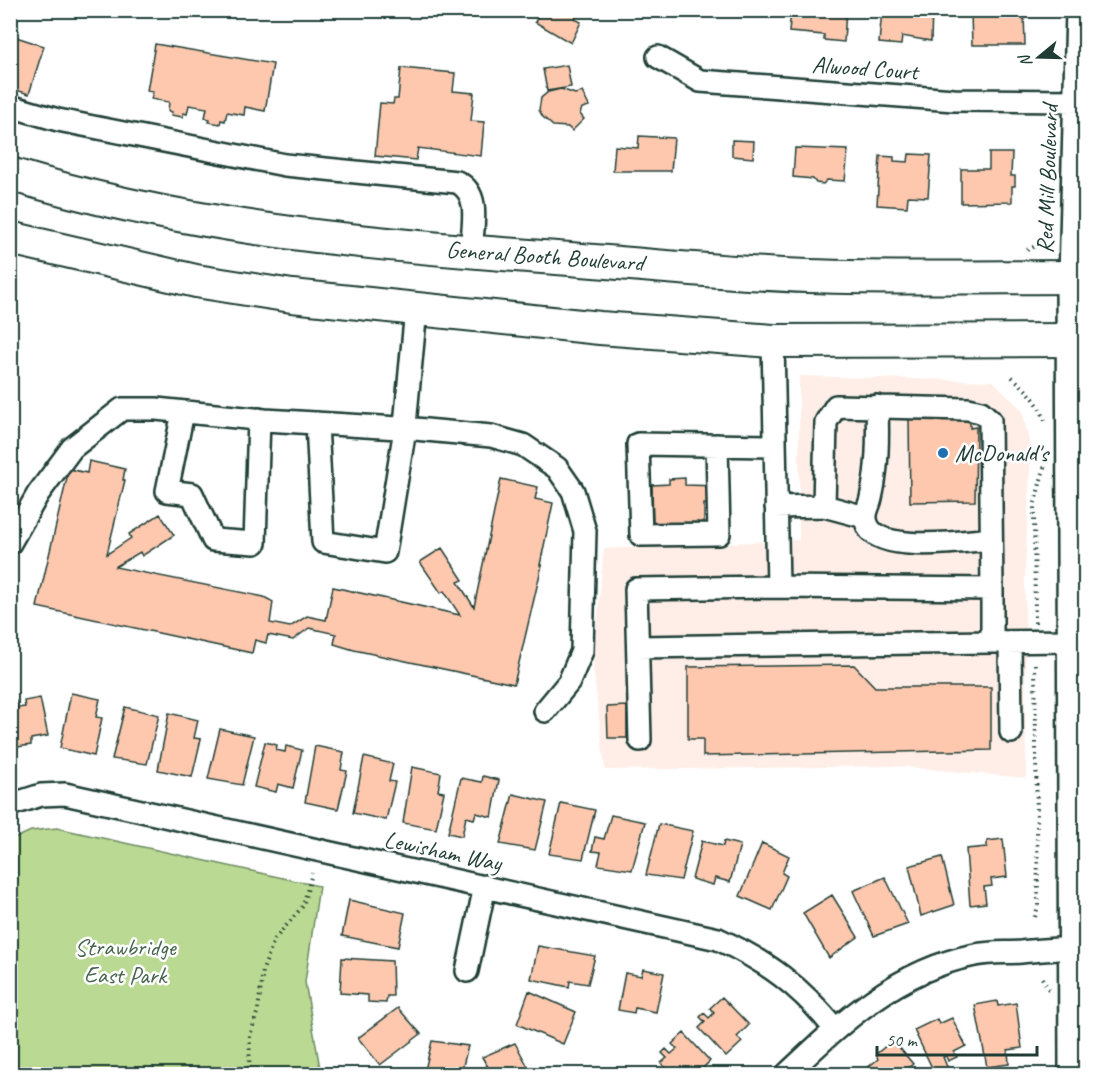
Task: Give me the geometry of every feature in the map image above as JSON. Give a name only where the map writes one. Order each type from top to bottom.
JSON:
[{"type":"highway","name":"General Booth Boulevard","points":[[10,174],[104,198],[202,219],[341,238],[471,252],[807,276],[1078,277]]},
{"type":"highway","points":[[10,238],[196,281],[292,296],[600,328],[773,341],[1077,340]]},
{"type":"main road","points":[[1073,1074],[1079,948],[1070,641],[1078,277]]},
{"type":"street","name":"Red Mill Boulevard","points":[[1077,10],[1080,101],[1078,277]]},
{"type":"street","name":"Alwood Court","points":[[658,57],[700,81],[954,100],[1080,101]]},
{"type":"street","points":[[10,106],[58,120],[285,165],[457,182],[468,187],[474,197],[471,252]]},
{"type":"street","points":[[317,423],[323,542],[385,552],[405,428],[416,309]]},
{"type":"street","points":[[773,341],[778,587]]},
{"type":"street","points":[[824,506],[826,422],[836,406],[968,409],[981,412],[990,420],[992,589],[1001,642],[1011,732]]},
{"type":"street","points":[[877,406],[878,445],[871,498],[865,517],[869,530],[880,538],[900,543],[991,539]]},
{"type":"street","points":[[10,543],[38,494],[72,448],[122,409],[405,428],[491,436],[523,445],[557,468],[573,491],[585,531],[582,651],[569,682],[545,711]]},
{"type":"street","points":[[183,412],[167,491],[192,494],[213,540],[255,543],[259,419]]},
{"type":"street","points":[[717,446],[719,534],[641,535],[638,444],[775,446]]},
{"type":"street","points":[[776,507],[824,506],[865,517]]},
{"type":"street","points":[[640,740],[636,589],[778,587],[992,589]]},
{"type":"street","points":[[638,647],[1070,641]]},
{"type":"street","name":"Lewisham Way","points":[[10,805],[41,795],[64,794],[718,939],[751,954],[782,974],[809,998],[836,1029]]},
{"type":"street","points":[[467,971],[485,886]]},
{"type":"street","points":[[787,1074],[873,999],[909,977],[943,963],[977,955],[1079,948]]},
{"type":"path","points":[[1020,253],[1040,244],[1051,227]]},
{"type":"path","points":[[249,1074],[250,1036],[258,1010],[263,970],[274,940],[303,906],[312,873]]},
{"type":"shaded area","points":[[799,376],[993,381],[1022,410],[1031,450],[1025,574],[1026,778],[895,766],[605,770],[593,666],[604,549],[799,540]]},
{"type":"green space","name":"Strawbridge East Park","points":[[57,828],[319,886],[305,982],[321,1074],[39,1074],[11,1065],[11,840],[31,831]]},
{"type":"building","points":[[541,10],[579,10],[575,19],[581,22],[571,43],[535,22]]},
{"type":"building","points":[[791,10],[846,10],[844,42],[824,40],[824,35],[789,32]]},
{"type":"building","points":[[882,10],[932,10],[931,41],[902,36],[901,45],[879,43]]},
{"type":"building","points":[[994,10],[1002,10],[1008,15],[1024,14],[1025,45],[972,45],[971,14],[991,14]]},
{"type":"building","points":[[10,35],[44,46],[29,94],[10,88]]},
{"type":"building","points":[[155,44],[273,64],[265,111],[245,107],[244,115],[227,112],[225,121],[221,120],[220,124],[209,122],[210,119],[205,118],[207,108],[189,105],[187,114],[183,113],[183,117],[171,115],[172,112],[168,111],[169,102],[151,99],[153,92],[147,91]]},
{"type":"building","points":[[567,65],[571,87],[547,91],[543,69]]},
{"type":"building","points":[[401,68],[455,73],[453,91],[474,93],[471,121],[484,122],[481,156],[418,148],[416,160],[375,156],[380,103],[393,104],[394,99],[398,99]]},
{"type":"building","points":[[561,89],[575,94],[582,92],[589,106],[582,108],[580,114],[584,119],[572,131],[568,127],[553,126],[539,110],[541,98],[548,92]]},
{"type":"building","points":[[639,136],[674,138],[671,171],[613,171],[615,146],[638,148]]},
{"type":"building","points":[[732,140],[754,141],[753,158],[732,156]]},
{"type":"building","points":[[795,148],[848,150],[845,181],[827,180],[823,184],[816,183],[813,179],[793,177]]},
{"type":"building","points":[[989,153],[1012,153],[1011,176],[1015,176],[1015,186],[1012,186],[1012,202],[961,203],[961,169],[989,169]]},
{"type":"building","points":[[909,154],[931,155],[928,197],[908,196],[907,207],[877,205],[880,156],[894,157],[894,161],[908,162]]},
{"type":"building","name":"McDonald's","points":[[970,417],[970,428],[976,427],[975,501],[910,502],[909,418]]},
{"type":"building","points":[[89,461],[125,469],[123,480],[125,480],[107,554],[131,538],[129,534],[160,514],[174,535],[142,556],[140,552],[115,567],[264,597],[273,602],[270,623],[290,627],[307,616],[326,620],[333,587],[460,615],[444,591],[441,593],[420,562],[442,548],[463,580],[458,582],[474,607],[501,479],[538,487],[535,499],[553,503],[540,565],[542,565],[514,684],[354,650],[334,644],[336,634],[309,628],[293,640],[268,635],[266,643],[255,640],[252,653],[37,607],[69,469],[87,473]]},
{"type":"building","points":[[685,478],[685,485],[719,486],[720,504],[704,504],[704,529],[653,530],[652,485],[669,484],[669,479]]},
{"type":"building","points":[[854,665],[875,687],[991,687],[991,750],[703,756],[703,739],[688,739],[688,667]]},
{"type":"building","points":[[71,693],[100,699],[96,717],[102,718],[94,756],[60,748]]},
{"type":"building","points":[[40,698],[48,736],[31,739],[31,745],[10,748],[10,702],[16,701],[17,708],[25,707],[24,701]]},
{"type":"building","points":[[627,706],[627,738],[608,738],[607,707]]},
{"type":"building","points":[[125,707],[159,715],[147,764],[112,759]]},
{"type":"building","points":[[169,713],[198,720],[194,738],[201,739],[192,777],[158,770]]},
{"type":"building","points":[[220,729],[254,736],[242,785],[208,779]]},
{"type":"building","points":[[265,742],[277,745],[276,750],[285,752],[286,746],[302,750],[293,788],[278,784],[276,792],[254,787]]},
{"type":"building","points":[[315,746],[344,752],[341,770],[347,771],[338,809],[305,802]]},
{"type":"building","points":[[364,757],[393,764],[389,781],[395,782],[386,820],[353,813]]},
{"type":"building","points":[[412,767],[441,773],[438,791],[444,792],[436,829],[403,823]]},
{"type":"building","points":[[483,776],[499,780],[492,817],[476,813],[474,819],[466,817],[462,836],[448,833],[461,778],[482,782]]},
{"type":"building","points":[[513,794],[547,802],[535,850],[500,844]]},
{"type":"building","points":[[561,803],[595,810],[583,859],[549,854]]},
{"type":"building","points":[[611,815],[645,822],[632,870],[598,865],[601,852],[592,851],[595,837],[604,839]]},
{"type":"building","points":[[659,824],[693,831],[681,880],[646,875]]},
{"type":"building","points":[[1003,839],[1007,877],[991,879],[992,886],[984,887],[986,903],[970,905],[966,849],[987,847],[987,841]]},
{"type":"building","points":[[702,841],[723,846],[724,841],[740,845],[730,882],[715,878],[713,885],[692,879]]},
{"type":"building","points":[[762,843],[789,856],[782,873],[787,876],[772,910],[740,896]]},
{"type":"building","points":[[942,857],[954,905],[921,916],[909,866]]},
{"type":"building","points":[[885,877],[908,924],[874,936],[853,891]]},
{"type":"building","points":[[832,895],[858,937],[829,958],[803,913]]},
{"type":"building","points":[[349,900],[405,913],[398,947],[342,936]]},
{"type":"building","points":[[538,946],[595,956],[588,984],[570,981],[569,987],[531,979]]},
{"type":"building","points":[[342,958],[392,961],[393,996],[387,996],[386,1003],[368,1002],[368,995],[340,993]]},
{"type":"building","points":[[643,969],[664,973],[656,1012],[635,1008],[634,1013],[618,1010],[625,973],[641,976]]},
{"type":"building","points":[[529,991],[576,1012],[563,1044],[517,1024]]},
{"type":"building","points":[[722,997],[749,1025],[737,1037],[742,1042],[726,1057],[699,1028],[705,1022],[700,1017],[704,1013],[709,1018],[714,1013],[710,1008]]},
{"type":"building","points":[[997,1001],[998,1006],[1016,1003],[1022,1048],[1008,1050],[1009,1064],[987,1067],[975,1005]]},
{"type":"building","points":[[398,1008],[421,1034],[380,1065],[358,1038]]},
{"type":"building","points":[[952,1018],[966,1046],[954,1052],[957,1057],[948,1061],[946,1056],[943,1057],[950,1074],[935,1074],[914,1030],[937,1019],[939,1024]]},
{"type":"building","points":[[684,1033],[710,1061],[699,1072],[701,1074],[671,1074],[661,1063],[667,1058],[662,1053],[666,1049],[671,1054],[677,1049],[672,1044]]},
{"type":"building","points":[[893,1040],[913,1064],[900,1074],[872,1074],[867,1068],[878,1059],[876,1054]]},
{"type":"building","points":[[432,1041],[468,1046],[461,1074],[424,1074]]},
{"type":"building","points":[[515,1043],[532,1074],[492,1074],[482,1057]]},
{"type":"place","name":"McDonald's","points":[[943,453]]}]
